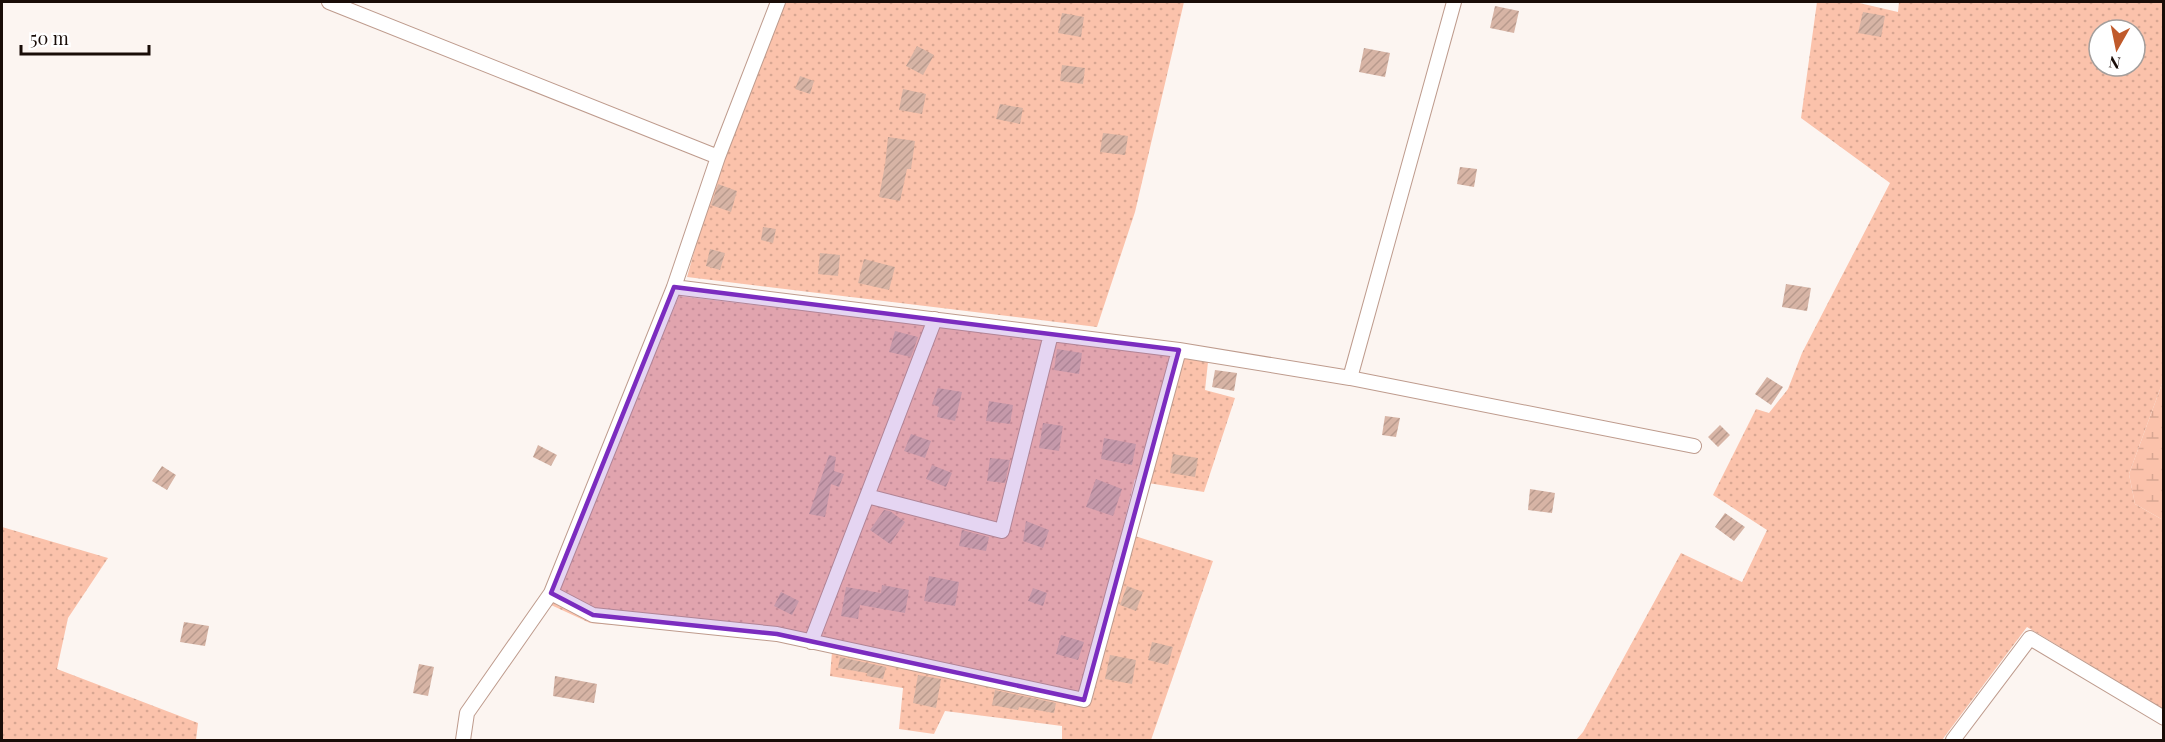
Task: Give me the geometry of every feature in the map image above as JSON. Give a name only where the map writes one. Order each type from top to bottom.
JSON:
[{"type":"street","points":[[329,2],[718,157]]},
{"type":"street","points":[[463,741],[467,713],[551,593],[674,287],[718,157],[778,2]]},
{"type":"street","points":[[1350,378],[1454,2]]},
{"type":"street","points":[[674,287],[1179,350],[1350,378],[1694,446]]},
{"type":"street","points":[[811,642],[935,320]]},
{"type":"street","points":[[867,496],[1002,531],[1051,334]]},
{"type":"street","points":[[551,593],[593,615],[777,634],[1084,700],[1179,350]]},
{"type":"street","points":[[1953,741],[2030,638],[2163,718]]},
{"type":"highlighted area","points":[[674,287],[1179,350],[1084,700],[777,634],[593,615],[551,593]]},
{"type":"green space","points":[[786,2],[1184,2],[1135,212],[1097,327],[687,277],[709,199]]},
{"type":"green space","points":[[1817,2],[1855,2],[1898,12],[1899,2],[2163,2],[2163,381],[2129,474],[2135,504],[2163,520],[2163,709],[2027,627],[1942,740],[1576,740],[1583,732],[1681,553],[1742,582],[1767,530],[1713,495],[1756,409],[1769,413],[1788,389],[1802,353],[1890,183],[1801,118]]},
{"type":"green space","points":[[679,296],[1169,353],[1208,362],[1205,390],[1235,398],[1204,492],[1135,479],[1121,535],[1135,536],[1213,561],[1151,740],[1062,740],[1062,726],[945,711],[934,734],[899,729],[903,688],[830,676],[832,652],[770,638],[590,623],[551,605]]},
{"type":"green space","points":[[2163,381],[2163,520],[2135,504],[2129,474]]},
{"type":"green space","points":[[2,527],[108,558],[68,618],[57,669],[198,723],[196,740],[2,740]]},
{"type":"building","points":[[1495,6],[1519,11],[1514,33],[1490,28]]},
{"type":"building","points":[[1863,12],[1885,16],[1881,37],[1858,33]]},
{"type":"building","points":[[1062,13],[1084,17],[1081,37],[1058,33]]},
{"type":"building","points":[[917,46],[934,55],[923,75],[906,66]]},
{"type":"building","points":[[1364,48],[1390,53],[1385,77],[1359,72]]},
{"type":"building","points":[[1062,65],[1085,68],[1083,84],[1060,81]]},
{"type":"building","points":[[800,76],[814,81],[810,94],[795,89]]},
{"type":"building","points":[[903,89],[926,94],[922,114],[899,110]]},
{"type":"building","points":[[1000,104],[1023,108],[1020,124],[996,119]]},
{"type":"building","points":[[1103,133],[1128,136],[1125,155],[1100,152]]},
{"type":"building","points":[[888,137],[915,141],[911,169],[907,169],[900,201],[879,197]]},
{"type":"building","points":[[1460,167],[1477,169],[1474,187],[1457,184]]},
{"type":"building","points":[[718,184],[737,191],[731,212],[711,205]]},
{"type":"building","points":[[763,227],[776,229],[773,243],[761,240]]},
{"type":"building","points":[[710,249],[725,253],[720,270],[706,266]]},
{"type":"building","points":[[820,253],[840,255],[838,276],[818,274]]},
{"type":"building","points":[[864,259],[895,267],[889,290],[858,283]]},
{"type":"building","points":[[1786,284],[1811,288],[1807,311],[1782,307]]},
{"type":"building","points":[[895,331],[918,337],[911,357],[889,352]]},
{"type":"building","points":[[1057,349],[1082,353],[1079,374],[1054,370]]},
{"type":"building","points":[[1215,370],[1237,373],[1234,391],[1212,387]]},
{"type":"building","points":[[1767,377],[1783,387],[1771,405],[1755,394]]},
{"type":"building","points":[[938,388],[962,392],[955,421],[937,417],[939,407],[932,404]]},
{"type":"building","points":[[989,401],[1013,405],[1010,424],[986,421]]},
{"type":"building","points":[[1385,416],[1400,418],[1396,437],[1382,435]]},
{"type":"building","points":[[1043,423],[1063,426],[1059,451],[1039,448]]},
{"type":"building","points":[[1720,425],[1730,435],[1718,447],[1708,437]]},
{"type":"building","points":[[911,434],[931,441],[925,458],[904,451]]},
{"type":"building","points":[[1104,438],[1136,444],[1132,465],[1101,459]]},
{"type":"building","points":[[538,445],[557,455],[551,466],[533,457]]},
{"type":"building","points":[[1173,454],[1198,458],[1195,477],[1170,473]]},
{"type":"building","points":[[829,455],[836,457],[834,471],[844,474],[839,487],[831,484],[825,517],[809,514]]},
{"type":"building","points":[[990,458],[1010,460],[1005,483],[987,481]]},
{"type":"building","points":[[932,465],[952,473],[946,487],[926,479]]},
{"type":"building","points":[[162,466],[176,475],[167,490],[152,481]]},
{"type":"building","points":[[1096,479],[1122,489],[1113,516],[1086,507]]},
{"type":"building","points":[[1530,489],[1555,493],[1552,513],[1528,510]]},
{"type":"building","points":[[884,510],[890,511],[905,522],[890,544],[870,530]]},
{"type":"building","points":[[1725,513],[1745,527],[1734,541],[1715,527]]},
{"type":"building","points":[[1026,521],[1049,530],[1043,548],[1023,541]]},
{"type":"building","points":[[962,530],[989,537],[986,551],[959,546]]},
{"type":"building","points":[[929,576],[959,582],[955,606],[924,601]]},
{"type":"building","points":[[882,585],[909,590],[905,613],[860,605],[858,619],[841,616],[846,587],[881,593]]},
{"type":"building","points":[[1127,586],[1143,592],[1136,611],[1120,605]]},
{"type":"building","points":[[1033,588],[1047,593],[1043,606],[1028,601]]},
{"type":"building","points":[[781,592],[799,601],[792,615],[774,606]]},
{"type":"building","points":[[184,622],[209,626],[205,646],[180,642]]},
{"type":"building","points":[[1061,635],[1084,642],[1078,660],[1056,654]]},
{"type":"building","points":[[1152,642],[1173,647],[1168,665],[1148,660]]},
{"type":"building","points":[[1110,655],[1136,660],[1132,684],[1105,679]]},
{"type":"building","points":[[840,657],[886,667],[883,679],[867,676],[867,673],[838,668]]},
{"type":"building","points":[[419,664],[434,667],[428,696],[413,693]]},
{"type":"building","points":[[918,675],[941,679],[936,708],[913,703]]},
{"type":"building","points":[[555,676],[597,684],[594,703],[553,696]]},
{"type":"building","points":[[995,690],[1056,703],[1054,713],[992,705]]}]
